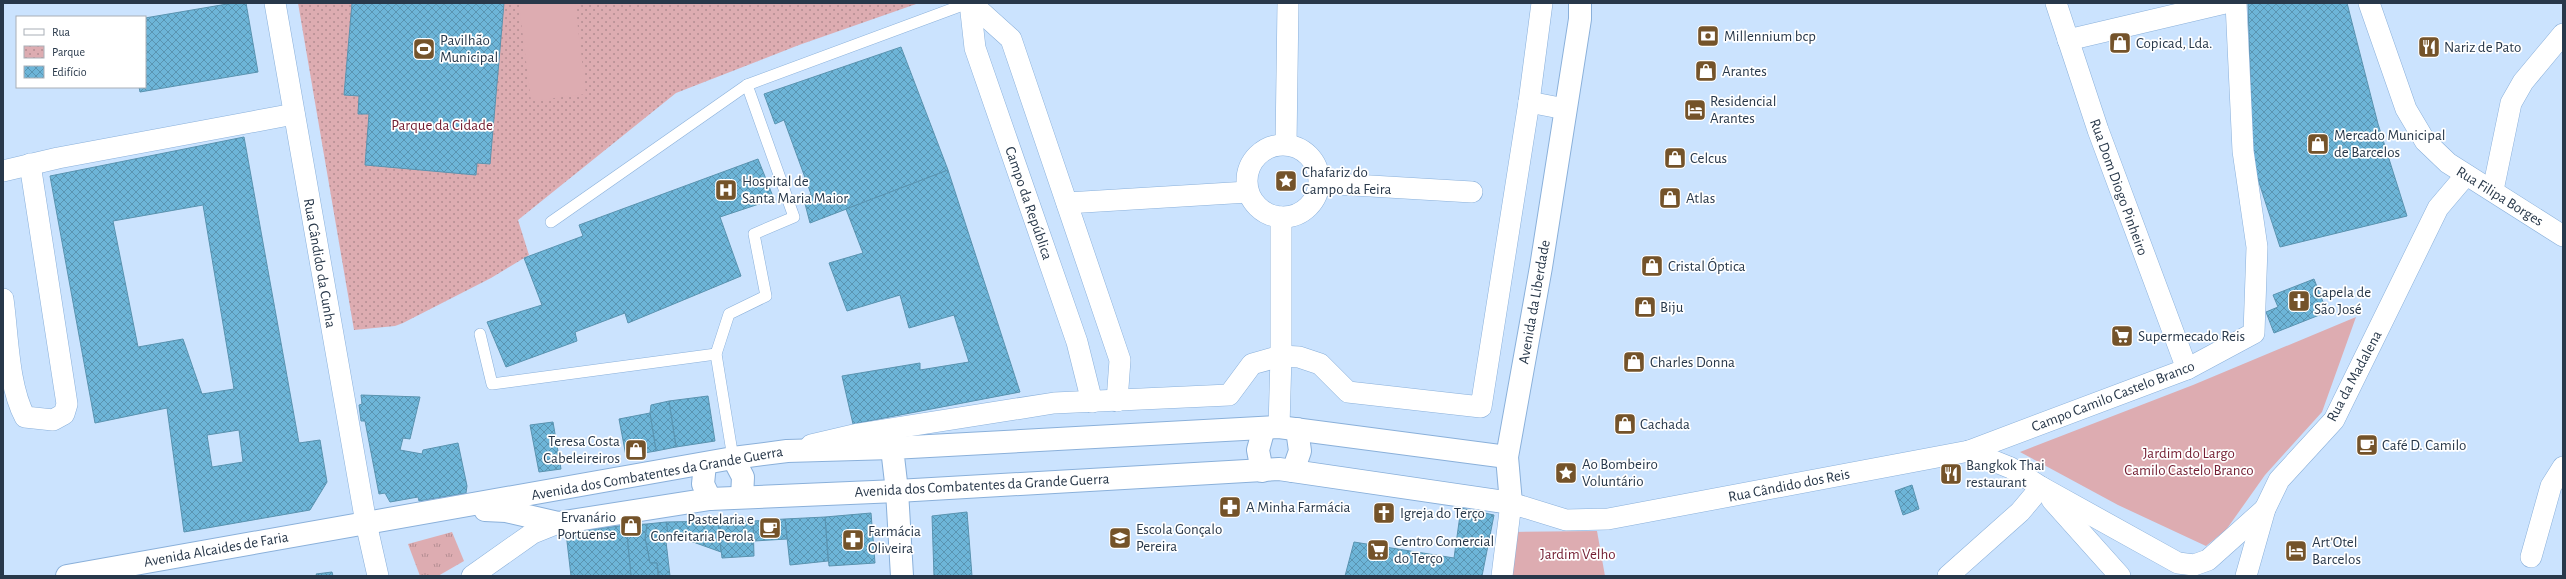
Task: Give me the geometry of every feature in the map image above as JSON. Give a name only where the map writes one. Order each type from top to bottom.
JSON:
[{"type":"main road","name":"Avenida da Liberdade","points":[[1511,503],[1507,457],[1541,267],[1580,19],[1580,3]]},
{"type":"main road","name":"Avenida dos Combatentes da Grande Guerra","points":[[366,523],[734,458],[787,451],[892,448],[1280,428],[1507,457]]},
{"type":"main road","points":[[1262,471],[1258,450],[1280,428],[1300,451],[1293,471]]},
{"type":"main road","points":[[892,448],[897,491],[902,576]]},
{"type":"main road","points":[[734,458],[743,477],[742,497]]},
{"type":"main road","points":[[705,464],[704,484],[710,499]]},
{"type":"main road","name":"Avenida dos Combatentes da Grande Guerra","points":[[454,508],[506,511],[558,523],[710,499],[897,491],[1262,471],[1293,471],[1511,503]]},
{"type":"main road","name":"Avenida Alcaides de Faria","points":[[67,576],[366,523]]},
{"type":"street","name":"Rua Cândido da Cunha","points":[[275,3],[366,523],[378,576]]},
{"type":"street","points":[[970,3],[1011,39],[1120,360],[1117,401]]},
{"type":"street","name":"Campo da República","points":[[970,3],[975,48],[1077,342],[1092,402]]},
{"type":"street","points":[[1286,144],[1288,3]]},
{"type":"street","points":[[787,451],[858,434],[1054,403],[1229,395],[1252,364],[1281,356],[1299,357],[1320,364],[1348,392],[1480,407],[1529,102],[1542,3]]},
{"type":"street","name":"Rua Dom Diogo Pinheiro","points":[[2056,3],[2098,130],[2187,369]]},
{"type":"street","points":[[2068,40],[2225,3]]},
{"type":"street","name":"Campo Camilo Castelo Branco","points":[[1969,451],[2187,369],[2254,333],[2257,247],[2243,151],[2236,3]]},
{"type":"street","name":"Rua Filipa Borges","points":[[2369,3],[2406,109],[2425,141],[2448,163],[2493,190],[2563,236]]},
{"type":"street","points":[[2493,190],[2511,103],[2523,82],[2563,34]]},
{"type":"street","points":[[1529,102],[1565,109]]},
{"type":"street","points":[[3,171],[30,164],[294,114]]},
{"type":"street","points":[[1286,144],[1300,148],[1311,157],[1318,169],[1320,183],[1316,197],[1307,208],[1295,216],[1280,217],[1267,213],[1256,205],[1248,192],[1246,178],[1250,164],[1266,149],[1272,146],[1286,144]]},
{"type":"street","points":[[3,299],[15,389],[21,409],[25,417],[53,420],[64,414],[67,404],[30,164]]},
{"type":"street","name":"Rua da Madalena","points":[[2246,576],[2265,509],[2279,480],[2334,420],[2438,208],[2466,175]]},
{"type":"street","points":[[1320,183],[1472,192]]},
{"type":"street","points":[[1067,203],[1248,192]]},
{"type":"street","points":[[1280,217],[1280,428]]},
{"type":"street","points":[[892,448],[902,435],[916,424]]},
{"type":"street","points":[[1969,451],[2012,468],[2041,487],[2178,563],[2194,565],[2208,560],[2265,509]]},
{"type":"street","name":"Rua Cândido dos Reis","points":[[1511,503],[1566,520],[1608,519],[1969,451]]},
{"type":"street","points":[[2531,557],[2551,486],[2563,467]]},
{"type":"street","points":[[1948,576],[2020,512],[2041,487]]},
{"type":"street","points":[[2041,487],[2120,576]]},
{"type":"street","points":[[1502,576],[1511,503]]},
{"type":"street","points":[[472,576],[521,541],[548,525],[558,523]]},
{"type":"lane","points":[[551,222],[748,85],[970,3]]},
{"type":"lane","points":[[734,458],[716,354],[729,314],[766,296],[754,234],[794,217],[748,85]]},
{"type":"lane","points":[[480,334],[492,384],[716,354]]},
{"type":"green space","name":"Parque da Cidade","points":[[298,3],[919,3],[799,45],[676,93],[518,220],[529,255],[491,278],[403,323],[395,326],[354,330]]},
{"type":"green space","points":[[540,3],[575,3],[586,94],[531,101],[519,5]]},
{"type":"green space","name":"Jardim do Largo Camilo Castelo Branco","points":[[2356,317],[2322,412],[2265,475],[2226,530],[2206,546],[2118,505],[2020,452],[2193,385]]},
{"type":"green space","name":"Jardim Velho","points":[[1597,531],[1605,576],[1508,576],[1512,532]]},
{"type":"green space","points":[[452,532],[464,561],[438,576],[420,576],[408,544]]},
{"type":"building","points":[[233,3],[246,3],[258,72],[140,92],[139,88],[146,88],[146,18]]},
{"type":"building","name":"Pavilhão Municipal","points":[[352,3],[504,3],[490,164],[477,163],[476,175],[365,165],[369,114],[358,114],[359,96],[344,95]]},
{"type":"building","name":"Mercado Municipal de Barcelos","points":[[2248,3],[2347,3],[2378,124],[2407,216],[2280,247],[2253,164]]},
{"type":"building","points":[[901,47],[948,170],[810,223],[803,196],[811,194],[784,120],[775,124],[764,94]]},
{"type":"building","points":[[244,137],[299,443],[320,440],[327,482],[310,510],[184,532],[167,408],[95,423],[50,176]],"holes":[[[203,205],[234,389],[202,394],[183,339],[138,347],[113,221]],[[239,430],[243,462],[212,467],[207,435]]]},
{"type":"building","points":[[758,159],[774,199],[720,217],[741,276],[628,323],[625,313],[575,332],[577,341],[506,367],[487,322],[542,305],[524,258],[583,236],[579,225]]},
{"type":"building","points":[[948,170],[1020,392],[853,424],[842,376],[920,363],[920,370],[969,362],[954,315],[909,328],[900,295],[847,311],[829,263],[863,253],[846,209]]},
{"type":"building","name":"Capela de São José","points":[[2314,279],[2327,312],[2274,333],[2266,312],[2278,307],[2273,295]]},
{"type":"building","points":[[361,395],[420,397],[410,439],[403,438],[400,450],[422,454],[423,450],[458,443],[467,486],[466,493],[419,501],[418,497],[390,502],[385,493],[379,494],[365,421],[361,421],[359,405],[362,404]]},
{"type":"building","points":[[708,396],[715,441],[676,447],[669,401]]},
{"type":"building","points":[[669,401],[676,447],[656,451],[650,413],[651,405]]},
{"type":"building","points":[[650,413],[656,451],[626,456],[619,419]]},
{"type":"building","points":[[553,422],[561,469],[539,472],[530,425]]},
{"type":"building","points":[[1912,485],[1919,509],[1903,515],[1895,491]]},
{"type":"building","name":"Centro Comercial do Terço","points":[[1461,508],[1494,515],[1482,576],[1345,576],[1354,542],[1454,558]]},
{"type":"building","points":[[967,512],[972,576],[934,576],[932,516]]},
{"type":"building","points":[[871,513],[875,563],[829,566],[825,517]]},
{"type":"building","points":[[825,517],[828,561],[790,565],[785,519]]},
{"type":"building","points":[[785,519],[787,539],[754,541],[753,521]]},
{"type":"building","points":[[718,521],[721,552],[668,533],[666,522]]},
{"type":"building","points":[[718,521],[753,521],[754,556],[722,558]]},
{"type":"building","points":[[666,522],[668,533],[665,533],[670,576],[659,576],[657,563],[650,563],[645,538],[647,524]]},
{"type":"building","points":[[647,524],[645,538],[650,563],[657,563],[658,576],[631,576],[626,525]]},
{"type":"building","points":[[626,525],[631,576],[571,576],[566,533]]},
{"type":"building","points":[[332,572],[333,576],[317,576],[316,574]]},
{"type":"place","name":"Millennium bcp","points":[[1708,36]]},
{"type":"place","name":"Copicad, Lda.","points":[[2120,43]]},
{"type":"place","name":"Nariz de Pato","points":[[2429,47]]},
{"type":"place","name":"Pavilhão Municipal","points":[[424,49]]},
{"type":"place","name":"Arantes","points":[[1706,71]]},
{"type":"place","name":"Residencial Arantes","points":[[1695,110]]},
{"type":"place","name":"Mercado Municipal de Barcelos","points":[[2318,144]]},
{"type":"place","name":"Celcus","points":[[1675,158]]},
{"type":"place","name":"Chafariz do Campo da Feira","points":[[1286,181]]},
{"type":"place","name":"Hospital de Santa Maria Maior","points":[[726,190]]},
{"type":"place","name":"Atlas","points":[[1670,198]]},
{"type":"place","name":"Cristal Óptica","points":[[1652,266]]},
{"type":"place","name":"Capela de São José","points":[[2299,301]]},
{"type":"place","name":"Biju","points":[[1645,307]]},
{"type":"place","name":"Supermecado Reis","points":[[2122,336]]},
{"type":"place","name":"Charles Donna","points":[[1634,362]]},
{"type":"place","name":"Cachada","points":[[1625,424]]},
{"type":"place","name":"Café D. Camilo","points":[[2367,445]]},
{"type":"place","name":"Teresa Costa Cabeleireiros","points":[[636,450]]},
{"type":"place","name":"Ao Bombeiro Voluntário","points":[[1566,473]]},
{"type":"place","name":"Bangkok Thai restaurant","points":[[1951,474]]},
{"type":"place","name":"A Minha Farmácia","points":[[1230,507]]},
{"type":"place","name":"Igreja do Terço","points":[[1384,513]]},
{"type":"place","name":"Ervanário Portuense","points":[[631,526]]},
{"type":"place","name":"Pastelaria e Confeitaria Perola","points":[[770,528]]},
{"type":"place","name":"Escola Gonçalo Pereira","points":[[1120,538]]},
{"type":"place","name":"Farmácia Oliveira","points":[[853,540]]},
{"type":"place","name":"Centro Comercial do Terço","points":[[1378,550]]},
{"type":"place","name":"Art'Otel Barcelos","points":[[2296,551]]}]
